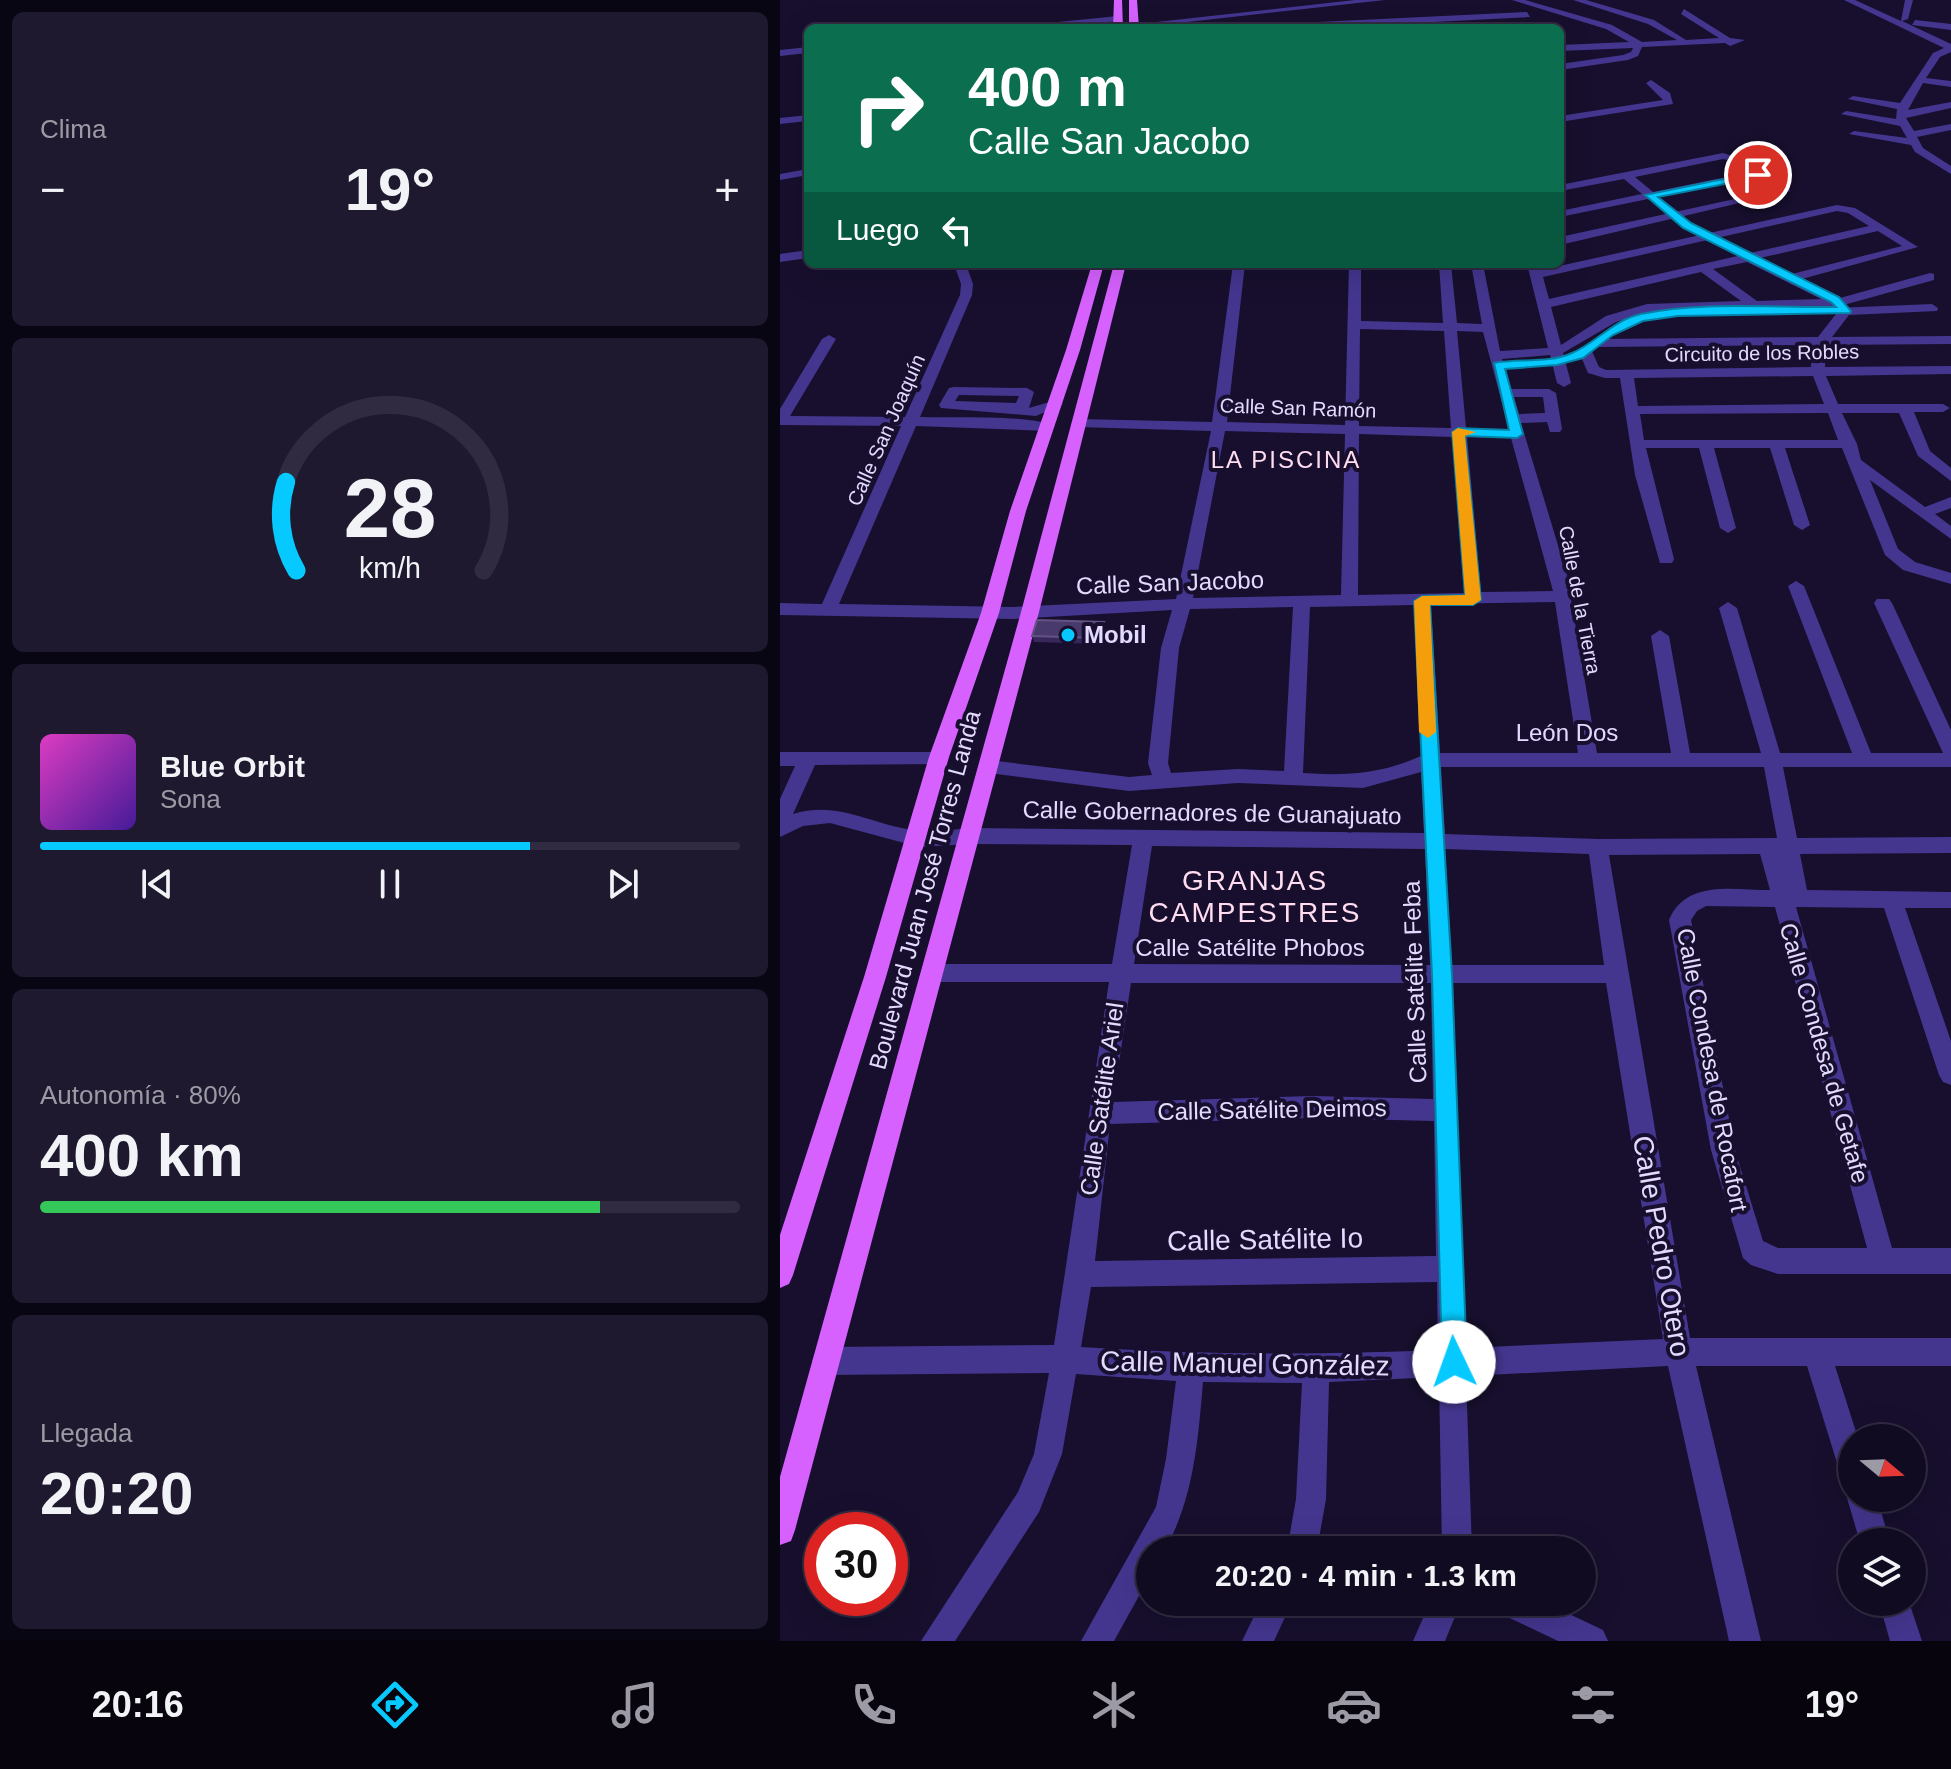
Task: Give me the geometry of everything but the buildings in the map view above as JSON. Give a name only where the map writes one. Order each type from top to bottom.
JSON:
[{"type":"main road","points":[[1118,0],[1118,24]]},
{"type":"main road","points":[[1133,0],[1134,24]]},
{"type":"main road","name":"Boulevard Juan José Torres Landa","points":[[780,1275],[875,977],[939,757],[990,613],[1018,511],[1051,417],[1097,268]]},
{"type":"main road","name":"Boulevard Juan José Torres Landa","points":[[780,1530],[1030,612],[1119,268]]},
{"type":"street","points":[[1186,24],[1230,16],[1273,16],[1313,7],[1381,0]]},
{"type":"street","points":[[1516,0],[1618,30],[1638,43]]},
{"type":"street","points":[[1372,24],[1484,13],[1529,18],[1516,0]]},
{"type":"street","points":[[1577,0],[1651,22],[1683,41],[1688,55]]},
{"type":"street","points":[[1848,0],[1949,43]]},
{"type":"street","points":[[1907,21],[1909,0]]},
{"type":"street","points":[[1865,1],[1949,43]]},
{"type":"street","points":[[1353,3],[1362,24]]},
{"type":"street","points":[[1313,7],[1318,24]]},
{"type":"street","points":[[1397,11],[1402,21]]},
{"type":"street","points":[[1564,47],[1733,41],[1684,12]]},
{"type":"street","points":[[1484,13],[1491,24]]},
{"type":"street","points":[[1569,15],[1591,44]]},
{"type":"street","points":[[1230,16],[1231,24]]},
{"type":"street","points":[[1907,21],[1951,28],[1949,43],[1938,52],[1919,80],[1902,115],[1910,139],[1926,155],[1951,171]]},
{"type":"street","points":[[1564,47],[1638,43]]},
{"type":"street","points":[[1564,66],[1625,58],[1635,54],[1638,43]]},
{"type":"street","points":[[780,53],[804,50]]},
{"type":"street","points":[[1919,80],[1951,84]]},
{"type":"street","points":[[1564,118],[1669,102],[1666,95],[1651,83]]},
{"type":"street","points":[[1853,99],[1902,115]]},
{"type":"street","points":[[1846,114],[1902,115],[1951,105]]},
{"type":"street","points":[[780,121],[804,120]]},
{"type":"street","points":[[1854,134],[1910,139],[1951,127]]},
{"type":"street","points":[[1926,155],[1938,152]]},
{"type":"street","points":[[1566,184],[1627,176],[1723,156],[1738,159]]},
{"type":"street","points":[[780,177],[804,173]]},
{"type":"street","points":[[1564,213],[1758,175],[1784,189],[1784,192],[1564,240]]},
{"type":"street","points":[[1627,176],[1674,216],[1708,237],[1793,278],[1842,306]]},
{"type":"street","points":[[1564,264],[1837,208],[1851,210],[1911,245],[1910,250],[1793,278]]},
{"type":"street","points":[[1545,304],[1881,227]]},
{"type":"street","points":[[780,258],[804,255]]},
{"type":"street","name":"Calle San Joaquín","points":[[828,610],[966,295],[967,284],[961,268]]},
{"type":"street","points":[[988,767],[1129,784],[1163,781],[1158,770],[1170,648],[1192,571],[1219,425],[1239,268]]},
{"type":"street","points":[[1349,602],[1355,268]]},
{"type":"street","points":[[1445,268],[1473,600]]},
{"type":"street","name":"Calle de la Tierra","points":[[1478,268],[1496,361],[1555,562],[1588,759]]},
{"type":"street","points":[[1704,268],[1753,304]]},
{"type":"street","points":[[1535,270],[1564,383]]},
{"type":"street","points":[[1496,361],[1586,352],[1619,326],[1640,318],[1667,313],[1842,306],[1930,277]]},
{"type":"street","points":[[1886,290],[1907,309]]},
{"type":"street","points":[[1556,356],[1611,319],[1647,308],[1753,304],[1932,308]]},
{"type":"street","points":[[1842,306],[1820,342],[1816,355],[1818,372],[1850,444],[1886,541],[1898,559],[1951,579]]},
{"type":"street","points":[[1353,325],[1488,328]]},
{"type":"street","points":[[780,420],[829,339]]},
{"type":"street","name":"Circuito de los Robles","points":[[1599,343],[1951,340]]},
{"type":"street","name":"Circuito de los Robles","points":[[1586,352],[1593,370],[1626,374],[1951,370]]},
{"type":"street","points":[[1626,374],[1636,444],[1666,559]]},
{"type":"street","points":[[1022,408],[951,408],[946,405],[954,391],[1027,392],[1021,412],[1051,417]]},
{"type":"street","name":"Calle San Ramón","points":[[1078,423],[1458,432],[1554,423],[1549,393],[1505,393]]},
{"type":"street","points":[[1632,410],[1943,408]]},
{"type":"street","points":[[1905,409],[1923,453],[1951,476]]},
{"type":"street","points":[[780,420],[1006,423],[1051,417]]},
{"type":"street","points":[[1636,444],[1850,444]]},
{"type":"street","points":[[1705,444],[1728,528]]},
{"type":"street","points":[[1776,445],[1802,525]]},
{"type":"street","points":[[1857,463],[1951,534]]},
{"type":"street","points":[[1868,491],[1889,487]]},
{"type":"street","points":[[1924,513],[1951,502]]},
{"type":"street","points":[[1796,586],[1864,759]]},
{"type":"street","name":"Calle San Jacobo","points":[[780,609],[990,613],[1181,604],[1561,596]]},
{"type":"street","name":"Calle Satélite Feba","points":[[1422,601],[1442,975],[1457,1536]]},
{"type":"street","points":[[1293,779],[1292,742],[1302,603]]},
{"type":"street","points":[[1883,603],[1951,750]]},
{"type":"street","name":"Calle Condesa de Getafe","points":[[1728,608],[1772,758],[1778,845],[1789,898],[1883,1261]]},
{"type":"street","points":[[1660,636],[1682,759]]},
{"type":"street","points":[[780,759],[939,757]]},
{"type":"street","points":[[780,820],[808,759]]},
{"type":"street","name":"León Dos","points":[[1163,781],[1188,782],[1244,776],[1333,782],[1376,780],[1399,775],[1429,760],[1951,760]]},
{"type":"street","points":[[780,829],[801,817],[824,814],[915,839]]},
{"type":"street","name":"Calle Gobernadores de Guanajuato","points":[[915,839],[969,836],[1435,841],[1598,847],[1951,845]]},
{"type":"street","name":"Calle Satélite Ariel","points":[[937,1641],[1029,1502],[1043,1472],[1080,1274],[1099,1113],[1143,838]]},
{"type":"street","name":"Calle Pedro Otero","points":[[1598,847],[1679,1352],[1745,1641]]},
{"type":"street","name":"Calle Condesa de Rocafort","points":[[1951,900],[1706,898],[1691,903],[1683,910],[1680,920],[1723,1150],[1752,1249],[1767,1260],[1951,1261]]},
{"type":"street","points":[[1892,900],[1951,1075]]},
{"type":"street","name":"Calle Satélite Phobos","points":[[932,973],[1616,974]]},
{"type":"street","name":"Calle Satélite Deimos","points":[[1099,1113],[1313,1107],[1446,1110]]},
{"type":"street","name":"Calle Satélite Io","points":[[1080,1274],[1450,1269]]},
{"type":"street","name":"Calle Manuel González","points":[[826,1361],[1063,1359],[1191,1368],[1316,1369],[1679,1352],[1817,1352],[1949,1358]]},
{"type":"street","points":[[1817,1352],[1839,1424]]},
{"type":"street","points":[[1097,1641],[1169,1513],[1185,1430],[1191,1368]]},
{"type":"street","points":[[1304,1536],[1311,1499],[1316,1369]]},
{"type":"street","points":[[1258,1641],[1270,1616]]},
{"type":"street","points":[[1429,1641],[1440,1616]]},
{"type":"street","points":[[1539,1616],[1592,1641]]},
{"type":"street","points":[[1898,1616],[1906,1641]]},
{"type":"slow traffic","points":[[1428,732],[1422,601],[1473,600],[1458,432],[1469,432]]},
{"type":"place","name":"Mobil","points":[[1068,635]]},
{"type":"district","name":"LA PISCINA","points":[[1286,460]]},
{"type":"district","name":"GRANJAS CAMPESTRES","points":[[1255,896]]},
{"type":"route","points":[[1454,1362],[1442,975],[1422,601],[1473,600],[1458,432],[1517,434],[1498,366],[1557,362],[1578,355],[1619,326],[1640,318],[1678,312],[1845,311],[1844,306],[1835,299],[1687,225],[1650,195],[1758,175]]}]
